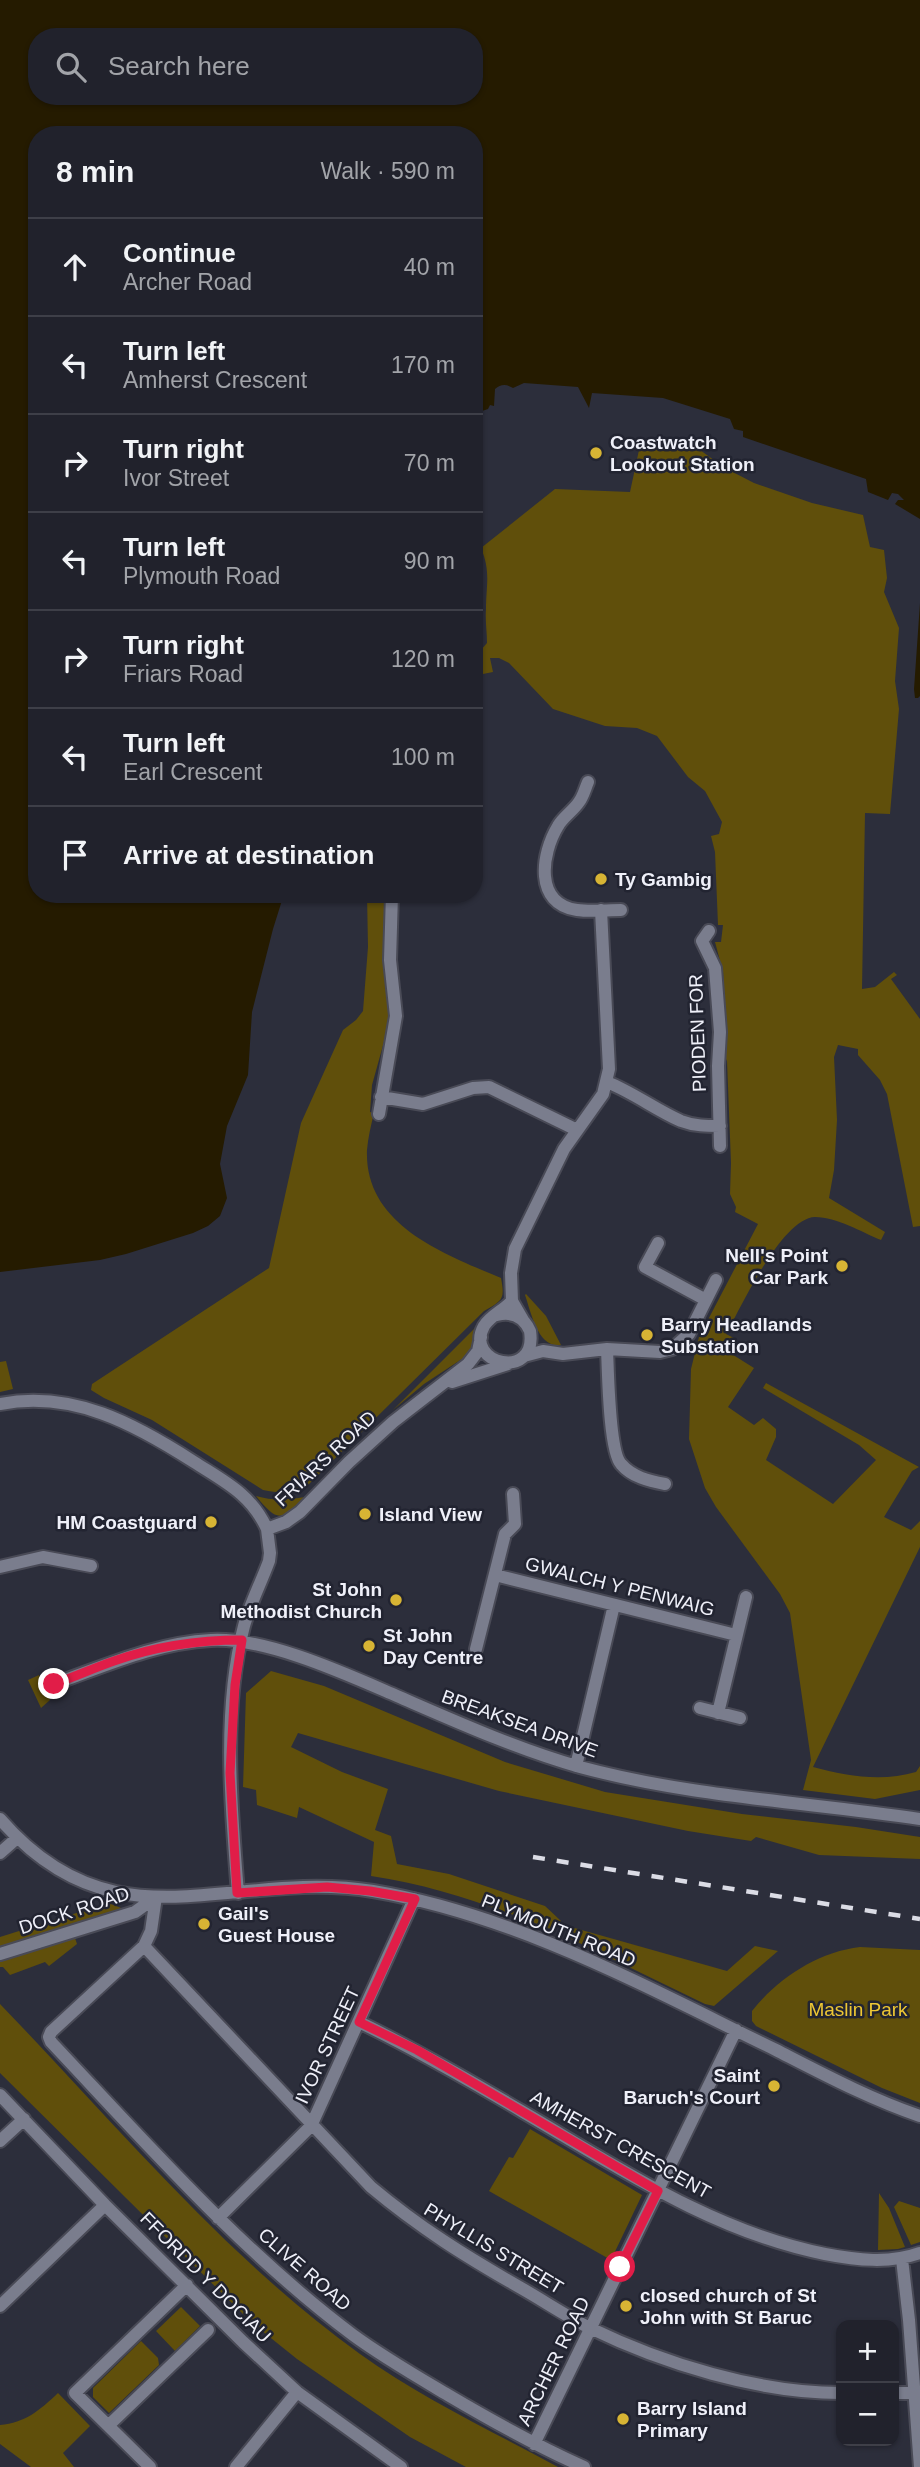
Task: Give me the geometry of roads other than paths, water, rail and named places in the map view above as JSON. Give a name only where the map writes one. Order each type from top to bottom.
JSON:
[{"type":"street","points":[[588,782],[580,801],[557,827],[549,845],[544,865],[545,883],[550,895],[561,905],[576,910],[621,910]]},
{"type":"street","points":[[379,1114],[396,1016],[390,960],[391,903]]},
{"type":"street","points":[[524,1356],[531,1338],[530,1331],[512,1301],[511,1273],[515,1249],[564,1149],[603,1094],[607,1082],[609,1069],[601,910]]},
{"type":"street","name":"PIODEN FOR","points":[[700,938],[715,968],[720,1032],[720,1146]]},
{"type":"street","name":"PIODEN FOR","points":[[607,1082],[632,1092],[681,1121],[699,1126],[720,1126]]},
{"type":"street","points":[[381,1097],[424,1104],[473,1088],[489,1087],[577,1130]]},
{"type":"street","points":[[657,1243],[645,1267],[706,1300]]},
{"type":"street","points":[[512,1301],[486,1323],[481,1337],[484,1350],[492,1359],[510,1363],[543,1351],[563,1354],[607,1349],[648,1352],[672,1349],[689,1334],[716,1280]]},
{"type":"street","points":[[497,1315],[508,1313],[523,1320]]},
{"type":"street","name":"FRIARS ROAD","points":[[237,1893],[230,1773],[235,1685],[248,1614],[269,1561],[267,1529],[286,1522],[300,1512],[364,1448],[471,1361],[478,1350],[481,1337]]},
{"type":"street","points":[[531,1338],[543,1351]]},
{"type":"street","points":[[607,1349],[612,1429],[617,1459],[633,1474],[665,1485]]},
{"type":"street","name":"FRIARS ROAD","points":[[432,1391],[453,1381],[510,1363]]},
{"type":"street","points":[[0,1404],[38,1401],[69,1404],[100,1411],[134,1425],[240,1493],[261,1514],[267,1529]]},
{"type":"street","points":[[476,1649],[505,1534],[515,1524],[513,1494]]},
{"type":"street","points":[[0,1567],[43,1557],[91,1566]]},
{"type":"street","name":"GWALCH Y PENWAIG","points":[[495,1575],[736,1635]]},
{"type":"street","points":[[718,1713],[746,1597]]},
{"type":"street","points":[[576,1766],[614,1605]]},
{"type":"street","name":"BREAKSEA DRIVE","points":[[54,1684],[114,1661],[165,1646],[210,1640],[242,1640],[329,1668],[499,1740],[576,1766],[656,1784],[920,1819]]},
{"type":"street","points":[[700,1708],[740,1718]]},
{"type":"street","name":"PLYMOUTH ROAD","points":[[0,1819],[17,1838],[46,1862],[84,1882],[123,1895],[156,1897],[327,1887],[415,1899],[491,1921],[543,1940],[877,2099],[920,2116]]},
{"type":"street","points":[[0,1853],[17,1838]]},
{"type":"street","points":[[144,1946],[151,1931],[156,1897]]},
{"type":"street","name":"DOCK ROAD","points":[[0,1954],[135,1912],[156,1897]]},
{"type":"street","name":"IVOR STREET","points":[[218,2218],[311,2126],[415,1899]]},
{"type":"street","name":"CLIVE ROAD","points":[[144,1946],[51,2032],[51,2042],[218,2218],[353,2334],[430,2384],[534,2444],[584,2467]]},
{"type":"street","name":"PHYLLIS STREET","points":[[144,1946],[371,2187],[413,2222],[458,2252],[590,2328],[689,2366],[758,2384],[812,2393],[836,2393]]},
{"type":"street","name":"AMHERST CRESCENT","points":[[359,2022],[417,2050],[658,2191],[726,2223],[789,2246],[851,2259],[902,2259],[920,2253]]},
{"type":"street","name":"ARCHER ROAD","points":[[534,2444],[736,2031]]},
{"type":"street","name":"FFORDD Y DOCIAU","points":[[0,2095],[105,2205],[297,2392],[394,2465]]},
{"type":"street","points":[[0,2141],[24,2119]]},
{"type":"street","points":[[0,2306],[105,2205]]},
{"type":"street","points":[[902,2259],[917,2393],[920,2467]]},
{"type":"street","points":[[150,2467],[75,2393],[187,2285]]},
{"type":"street","points":[[109,2425],[208,2330]]},
{"type":"street","points":[[236,2467],[297,2392]]},
{"type":"street","points":[[899,2393],[917,2393]]},
{"type":"railway","points":[[533,1857],[920,1919]]},
{"type":"place","name":"Coastwatch Lookout Station","points":[[596,453]]},
{"type":"place","name":"Ty Gambig","points":[[601,879]]},
{"type":"place","name":"Nell's Point Car Park","points":[[842,1266]]},
{"type":"place","name":"Barry Headlands Substation","points":[[647,1335]]},
{"type":"place","name":"Island View","points":[[365,1514]]},
{"type":"place","name":"HM Coastguard","points":[[211,1522]]},
{"type":"place","name":"St John Methodist Church","points":[[396,1600]]},
{"type":"place","name":"St John Day Centre","points":[[369,1646]]},
{"type":"place","name":"Gail's Guest House","points":[[204,1924]]},
{"type":"place","name":"Saint Baruch's Court","points":[[774,2086]]},
{"type":"place","name":"closed church of St John with St Baruc","points":[[626,2306]]},
{"type":"place","name":"Barry Island Primary","points":[[623,2419]]},
{"type":"park label","name":"Maslin Park","points":[[858,2009]]}]
